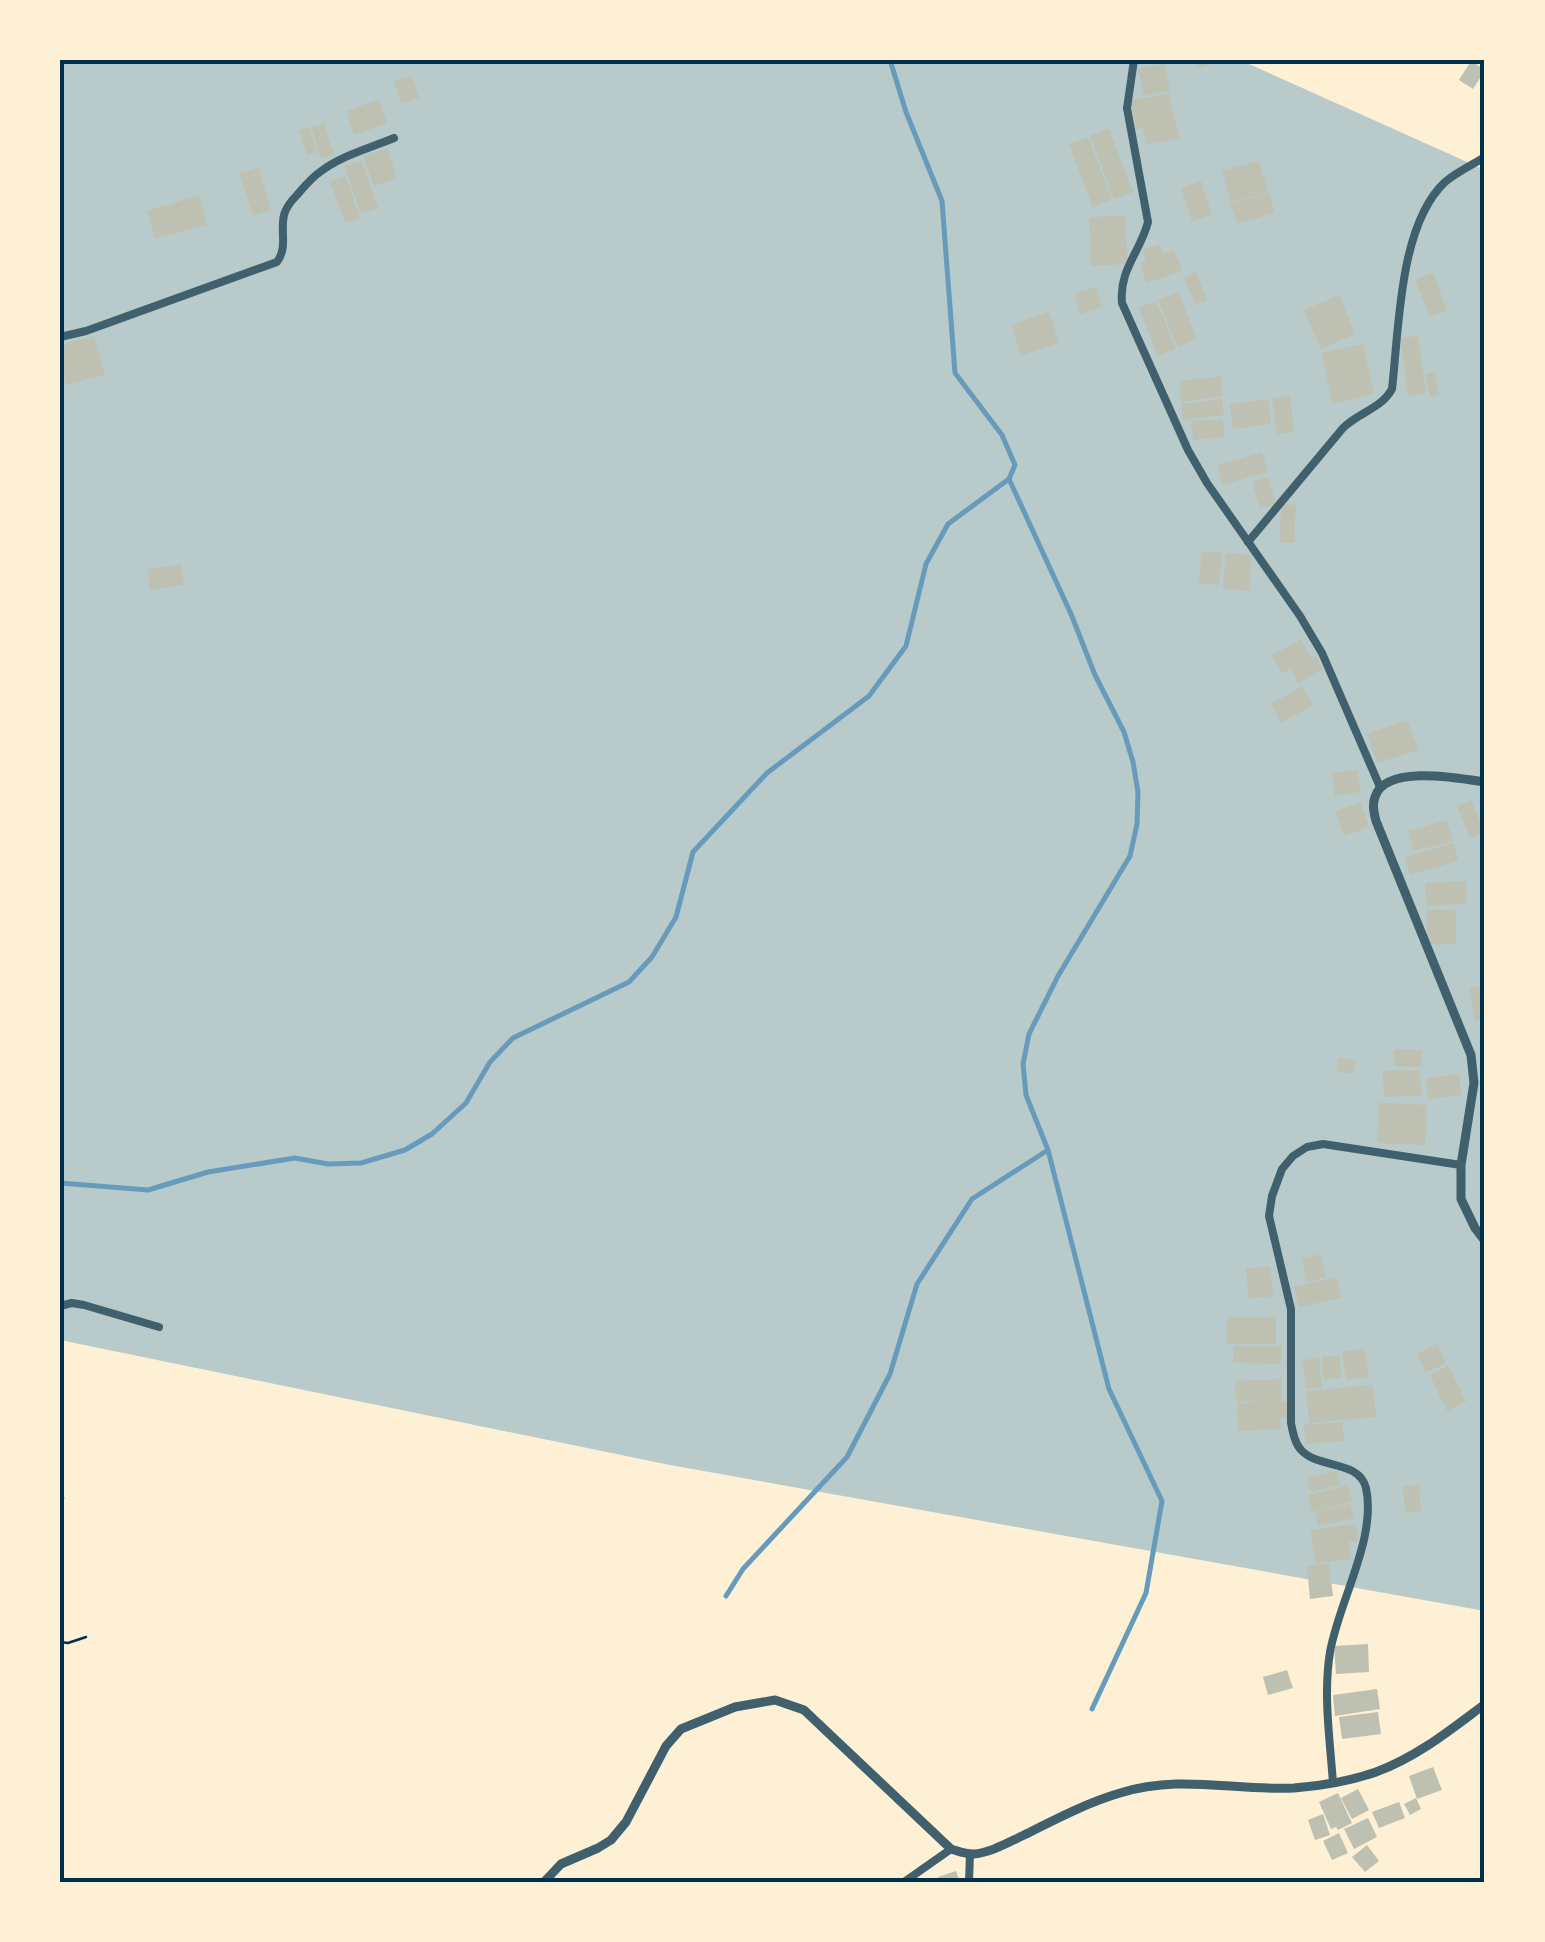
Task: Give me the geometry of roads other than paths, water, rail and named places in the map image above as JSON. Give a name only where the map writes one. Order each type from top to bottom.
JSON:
[{"type":"street","points":[[1134,60],[1127,108],[1148,222],[1124,273],[1122,303],[1188,450],[1322,653],[1380,787]]},
{"type":"street","points":[[60,336],[86,332],[277,262],[284,246],[284,214],[309,182],[321,170],[394,138]]},
{"type":"street","points":[[1248,542],[1343,428],[1354,417],[1376,407],[1392,390],[1407,260],[1417,229],[1445,182],[1485,157]]},
{"type":"street","points":[[1485,782],[1410,776],[1392,780],[1380,787],[1373,808],[1471,1055],[1474,1082],[1461,1165],[1461,1199],[1474,1228],[1485,1241]]},
{"type":"street","points":[[1333,1783],[1328,1667],[1335,1627],[1366,1530],[1367,1497],[1365,1483],[1358,1474],[1314,1458],[1302,1451],[1294,1439],[1291,1308],[1269,1216],[1272,1196],[1282,1169],[1292,1156],[1323,1144],[1461,1165]]},
{"type":"street","points":[[60,1306],[84,1305],[159,1327]]},
{"type":"street","points":[[544,1882],[560,1864],[611,1840],[626,1822],[666,1746],[681,1729],[735,1707],[775,1700],[804,1710],[951,1849],[970,1854],[990,1851],[1086,1805],[1156,1784],[1293,1788],[1374,1772],[1430,1745],[1485,1704]]},
{"type":"street","points":[[904,1882],[951,1849]]},
{"type":"street","points":[[968,1882],[970,1854]]},
{"type":"waterway","points":[[60,1183],[148,1190],[208,1172],[295,1158],[328,1164],[361,1163],[405,1150],[432,1134],[466,1103],[490,1062],[513,1038],[629,982],[652,957],[676,917],[693,852],[767,773],[869,696],[906,646],[926,564],[948,524],[1009,479],[1015,465],[1002,435],[955,373],[942,201],[890,60]]},
{"type":"waterway","points":[[1009,479],[1124,732],[1138,792],[1130,856],[1058,976],[1029,1034],[1023,1064],[1026,1095],[1048,1150],[1109,1389],[1162,1501],[1146,1593],[1092,1709]]},
{"type":"waterway","points":[[726,1596],[743,1569],[847,1457],[890,1374],[917,1284],[972,1199],[1048,1150]]}]
